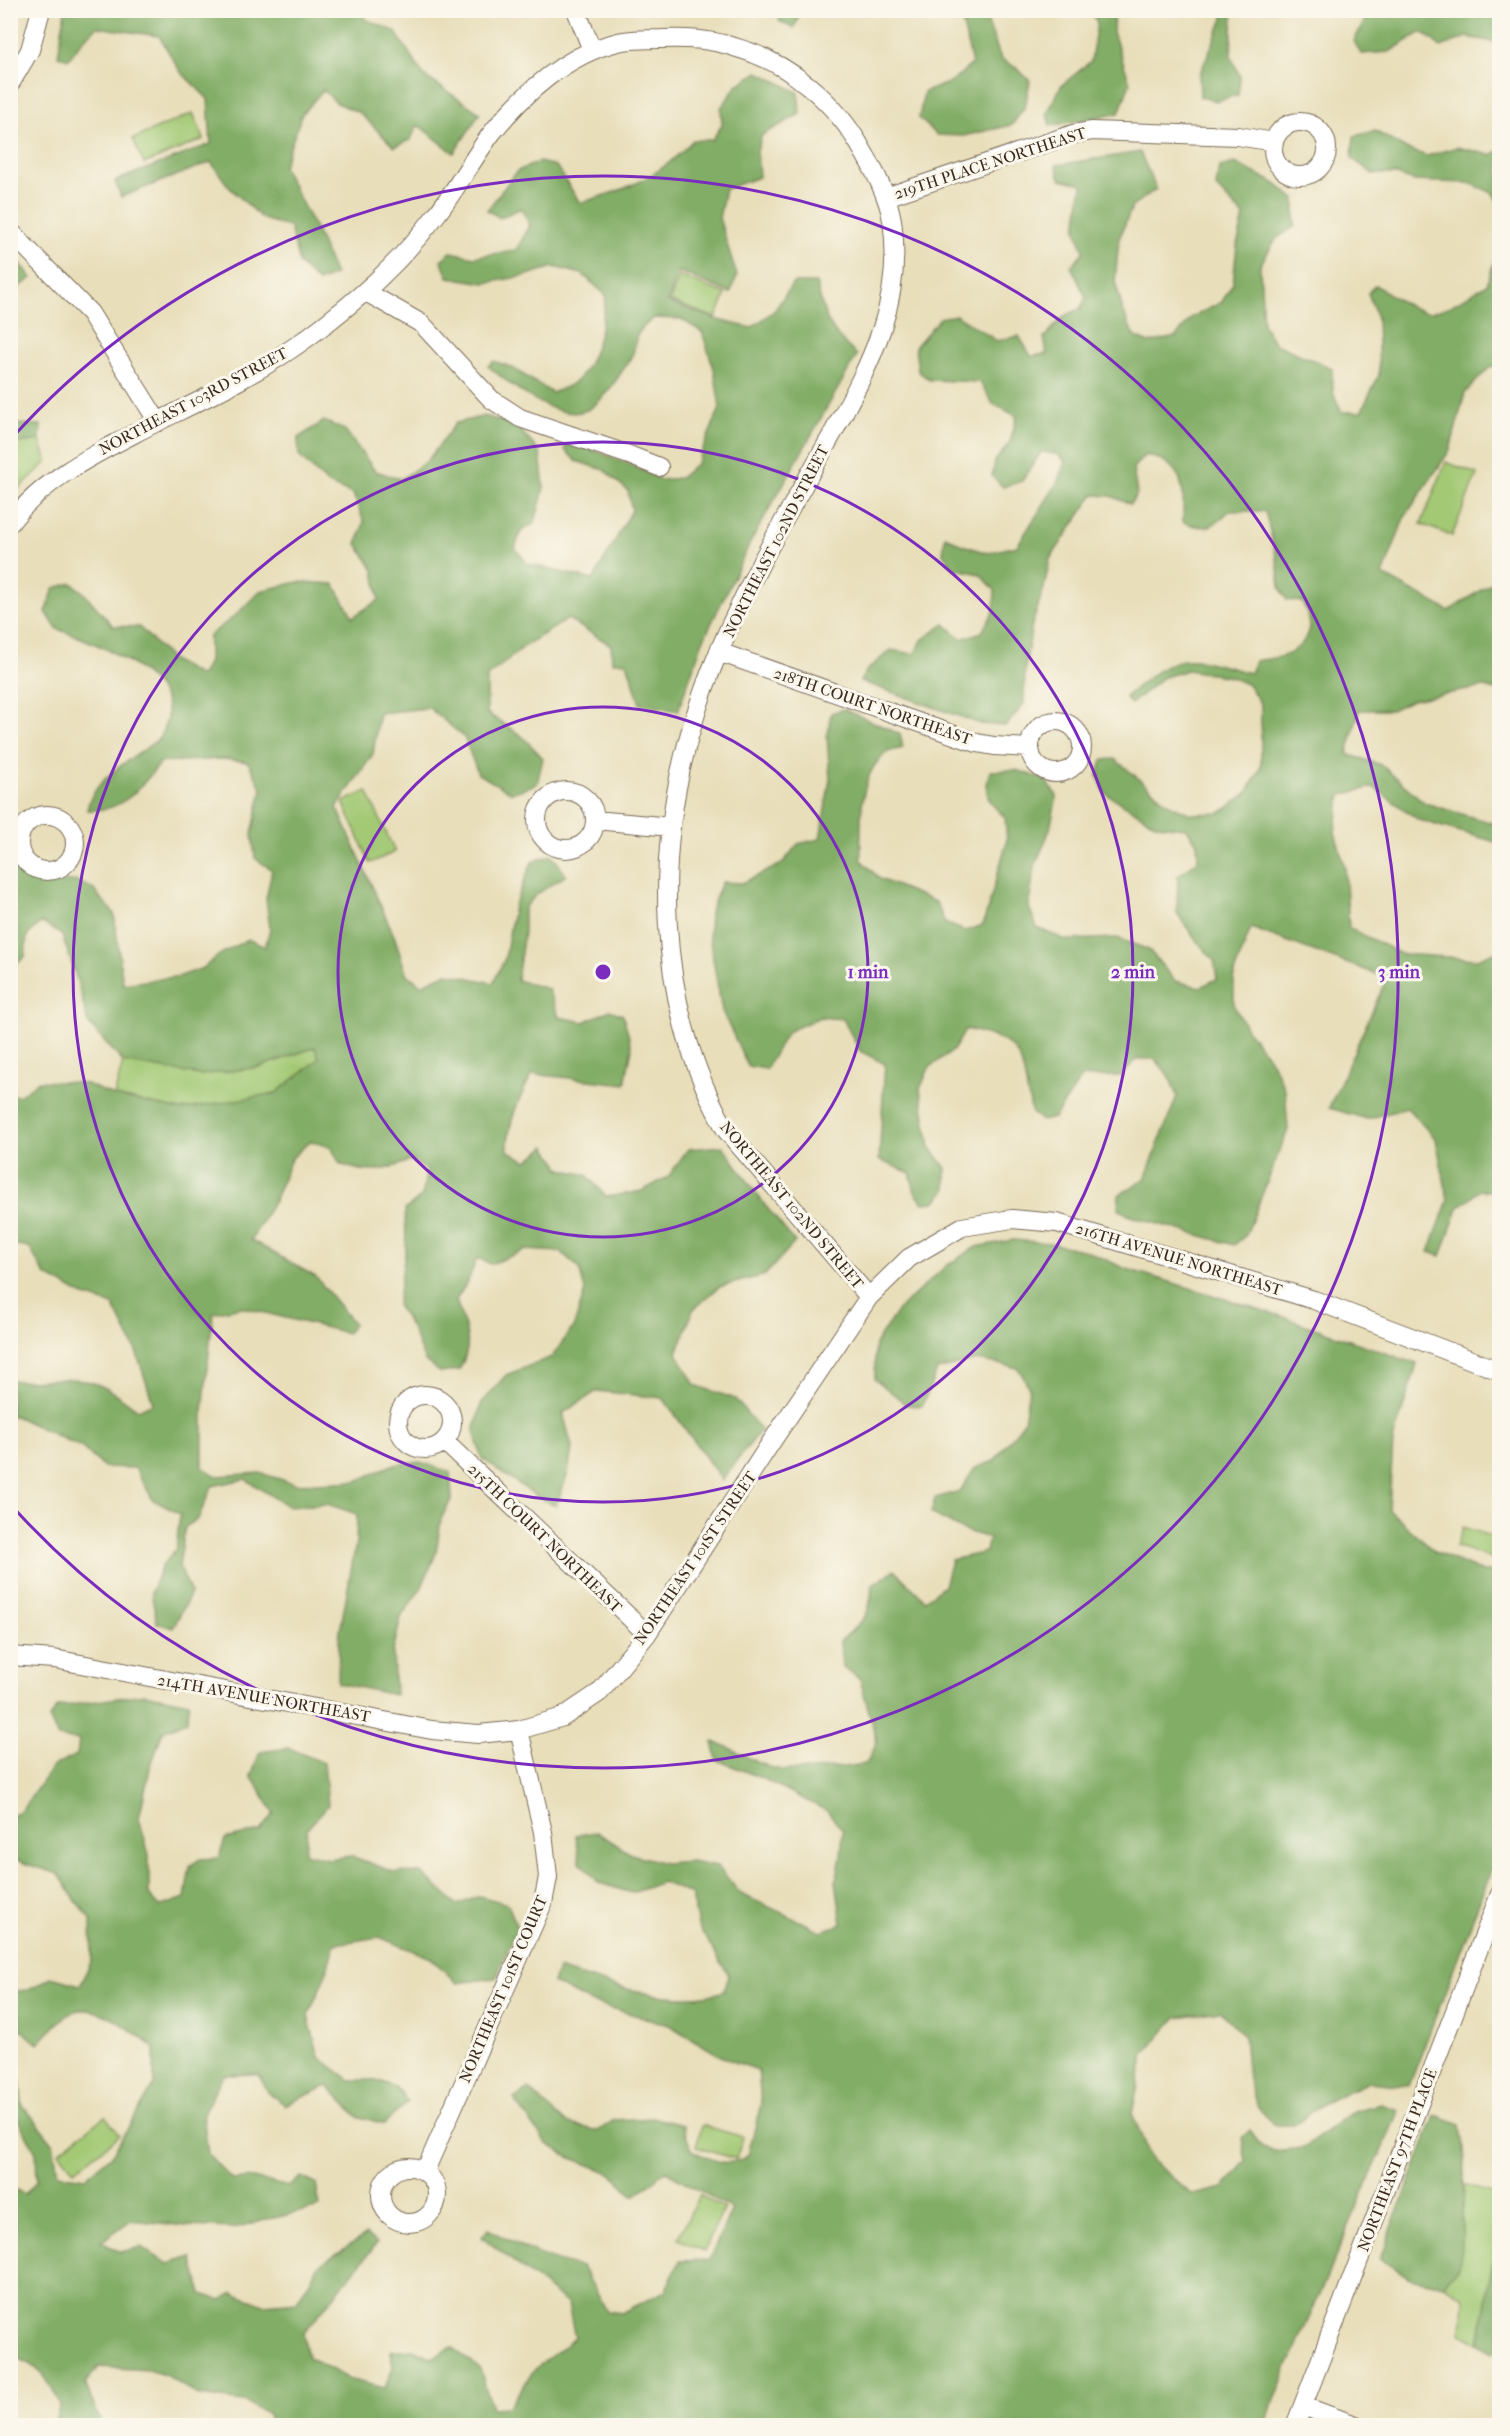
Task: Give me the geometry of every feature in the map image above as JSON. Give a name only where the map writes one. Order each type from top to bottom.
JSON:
[{"type":"street","points":[[10,84],[30,50],[41,10]]},
{"type":"street","points":[[576,10],[592,50]]},
{"type":"street","name":"NORTHEAST 103RD STREET","points":[[10,523],[48,485],[90,456],[259,370],[296,346],[366,292],[396,263],[432,221],[491,135],[517,106],[549,77],[592,50],[621,41],[698,38],[739,48],[769,60],[831,104],[863,150],[886,197]]},
{"type":"street","name":"219TH PLACE NORTHEAST","points":[[886,197],[1073,134],[1092,130],[1238,136],[1274,142]]},
{"type":"street","name":"NORTHEAST 102ND STREET","points":[[870,1297],[726,1130],[709,1099],[690,1050],[674,983],[668,937],[667,889],[670,826],[697,709],[719,652],[761,563],[863,378],[876,350],[890,299],[893,265],[891,218],[886,197]]},
{"type":"street","points":[[10,231],[90,313],[159,422]]},
{"type":"street","points":[[366,292],[422,324],[491,399],[520,418],[659,467]]},
{"type":"street","name":"218TH COURT NORTHEAST","points":[[719,652],[977,743],[1029,748]]},
{"type":"street","points":[[596,820],[670,826]]},
{"type":"street","name":"216TH AVENUE NORTHEAST","points":[[837,1347],[870,1297],[909,1258],[962,1227],[1012,1219],[1057,1223],[1314,1300],[1500,1371]]},
{"type":"street","name":"NORTHEAST 101ST STREET","points":[[519,1730],[563,1717],[600,1692],[647,1634],[770,1444],[837,1347]]},
{"type":"street","name":"215TH COURT NORTHEAST","points":[[444,1441],[647,1634]]},
{"type":"street","name":"214TH AVENUE NORTHEAST","points":[[10,1656],[54,1659],[432,1730],[478,1734],[519,1730]]},
{"type":"street","name":"NORTHEAST 101ST COURT","points":[[425,2171],[543,1904],[548,1877],[543,1832],[519,1730]]},
{"type":"street","name":"NORTHEAST 97TH PLACE","points":[[1295,2426],[1500,1894]]},
{"type":"street","points":[[1303,2406],[1358,2426]]},
{"type":"green space","points":[[65,11],[360,11],[367,20],[395,31],[424,76],[480,113],[454,153],[418,125],[410,140],[394,147],[360,113],[337,103],[323,90],[302,114],[283,167],[316,230],[335,275],[318,282],[299,264],[290,227],[263,219],[229,187],[211,162],[121,197],[115,181],[211,144],[208,99],[180,71],[159,36],[97,27],[81,42],[69,59],[58,56]]},
{"type":"green space","points":[[783,11],[801,11],[794,28],[779,21]]},
{"type":"green space","points":[[957,11],[984,11],[1001,59],[1018,69],[1030,81],[1025,107],[1012,125],[963,136],[937,135],[919,118],[924,92],[951,82],[972,64],[961,16]]},
{"type":"green space","points":[[1090,11],[1114,11],[1113,32],[1130,83],[1119,113],[1050,126],[1047,114],[1061,86],[1091,61],[1097,22]]},
{"type":"green space","points":[[1222,11],[1233,11],[1231,57],[1240,76],[1238,95],[1217,101],[1200,97],[1199,76],[1223,19]]},
{"type":"green space","points":[[1368,11],[1499,11],[1499,43],[1467,37],[1441,47],[1422,32],[1389,52],[1361,54],[1354,41]]},
{"type":"green space","points":[[758,72],[798,92],[800,114],[762,135],[757,151],[759,177],[725,189],[719,218],[737,276],[730,293],[678,271],[668,302],[718,320],[751,328],[775,310],[793,283],[816,283],[829,323],[857,355],[751,541],[702,643],[678,711],[640,704],[627,662],[612,662],[611,645],[568,619],[526,645],[487,677],[487,713],[522,736],[543,758],[537,784],[512,793],[478,774],[464,737],[429,708],[379,713],[373,754],[337,807],[395,938],[406,973],[421,985],[447,973],[493,983],[505,958],[514,906],[532,862],[552,855],[566,875],[537,894],[524,908],[524,932],[517,980],[548,989],[559,1017],[584,1022],[610,1010],[623,1015],[632,1048],[625,1084],[532,1074],[518,1102],[512,1121],[508,1151],[527,1161],[546,1146],[561,1169],[587,1175],[606,1197],[642,1191],[668,1177],[688,1149],[723,1146],[764,1204],[795,1242],[765,1275],[719,1287],[693,1310],[677,1353],[695,1385],[735,1399],[761,1430],[722,1480],[663,1398],[597,1391],[563,1413],[572,1447],[568,1473],[556,1506],[538,1497],[482,1459],[474,1432],[481,1404],[506,1375],[552,1357],[574,1326],[585,1291],[579,1268],[561,1252],[526,1250],[491,1264],[477,1258],[468,1281],[456,1300],[467,1335],[467,1352],[459,1370],[441,1373],[425,1361],[412,1329],[397,1305],[406,1246],[405,1210],[422,1196],[427,1170],[411,1160],[376,1171],[359,1170],[340,1164],[331,1147],[310,1141],[291,1159],[275,1199],[251,1240],[316,1277],[354,1324],[347,1333],[241,1307],[213,1313],[203,1412],[203,1468],[217,1476],[260,1473],[296,1484],[357,1481],[392,1465],[420,1462],[450,1472],[452,1498],[441,1519],[436,1553],[422,1587],[401,1617],[393,1651],[395,1695],[338,1683],[339,1637],[356,1543],[357,1514],[327,1504],[289,1507],[245,1479],[212,1486],[198,1519],[185,1527],[179,1566],[191,1593],[173,1628],[157,1623],[151,1592],[162,1566],[176,1549],[180,1514],[153,1500],[135,1468],[104,1467],[81,1447],[11,1416],[11,1380],[81,1380],[104,1387],[138,1410],[153,1403],[136,1351],[113,1305],[82,1295],[45,1275],[29,1247],[11,1244],[11,1095],[19,1096],[39,1081],[84,1083],[114,1096],[181,1110],[276,1093],[319,1059],[315,1047],[260,1067],[200,1075],[123,1062],[88,1023],[76,976],[62,935],[41,922],[27,936],[25,957],[11,969],[11,860],[25,875],[51,884],[76,881],[92,888],[114,913],[123,984],[181,976],[203,968],[219,955],[248,939],[265,947],[270,929],[266,899],[272,870],[255,858],[252,834],[262,789],[248,762],[223,759],[161,762],[138,789],[121,803],[100,810],[87,810],[95,791],[109,775],[160,737],[165,725],[167,708],[161,691],[148,677],[112,652],[57,629],[46,612],[54,588],[72,583],[113,626],[139,627],[172,660],[200,676],[209,662],[209,636],[238,613],[260,591],[298,582],[334,584],[353,617],[379,600],[374,570],[357,544],[364,522],[353,494],[328,484],[299,456],[298,438],[324,421],[345,430],[375,471],[401,479],[427,461],[456,423],[485,416],[517,426],[540,453],[544,488],[535,523],[521,531],[515,548],[528,564],[593,580],[632,510],[628,491],[604,470],[576,461],[565,450],[566,440],[625,462],[661,480],[680,478],[697,463],[720,408],[714,369],[702,332],[681,319],[654,318],[639,332],[631,357],[612,386],[599,400],[587,410],[575,413],[562,411],[534,400],[488,366],[494,361],[511,367],[552,393],[572,384],[590,362],[601,329],[606,295],[582,274],[554,267],[524,276],[485,283],[448,277],[441,260],[451,252],[474,257],[516,250],[530,226],[521,208],[500,218],[487,210],[517,171],[539,162],[556,166],[580,203],[628,187],[668,164],[693,140],[712,140],[722,125],[721,108],[737,85]]},
{"type":"green space","points":[[193,113],[204,139],[144,164],[133,139]]},
{"type":"green space","points":[[1375,131],[1406,149],[1427,156],[1457,147],[1491,155],[1499,151],[1499,205],[1493,193],[1469,183],[1414,181],[1394,174],[1373,174],[1352,158],[1354,136]]},
{"type":"green space","points":[[1140,152],[1156,189],[1132,207],[1119,239],[1115,282],[1123,311],[1134,336],[1148,343],[1176,337],[1192,317],[1222,302],[1233,283],[1237,246],[1244,216],[1216,187],[1219,167],[1235,163],[1276,184],[1295,199],[1295,226],[1276,239],[1260,265],[1263,324],[1275,344],[1332,368],[1333,393],[1342,412],[1361,412],[1379,375],[1377,318],[1368,293],[1375,285],[1417,310],[1431,312],[1446,308],[1487,284],[1499,246],[1499,368],[1491,366],[1465,393],[1450,450],[1404,518],[1383,575],[1449,611],[1499,578],[1499,691],[1484,687],[1412,700],[1391,710],[1359,710],[1347,754],[1381,765],[1425,803],[1499,825],[1499,843],[1419,820],[1373,787],[1341,795],[1335,832],[1345,868],[1349,928],[1401,954],[1477,959],[1499,950],[1499,1192],[1480,1190],[1458,1208],[1441,1256],[1429,1252],[1448,1200],[1436,1139],[1407,1108],[1367,1119],[1329,1108],[1387,978],[1251,928],[1234,973],[1234,1006],[1250,1034],[1272,1062],[1285,1090],[1288,1130],[1246,1235],[1234,1245],[1130,1216],[1118,1209],[1119,1195],[1145,1179],[1177,1096],[1169,1076],[1155,1059],[1137,1059],[1121,1076],[1082,1077],[1054,1118],[1042,1121],[1032,1113],[1022,1066],[1012,1047],[987,1034],[966,1029],[954,1049],[929,1068],[920,1089],[930,1147],[946,1168],[946,1190],[935,1202],[923,1203],[915,1192],[910,1173],[879,1160],[885,1064],[860,1051],[843,1019],[820,1017],[787,1032],[766,1069],[748,1066],[722,1011],[709,935],[710,912],[722,882],[742,883],[782,864],[798,844],[820,839],[830,779],[827,736],[831,713],[844,709],[900,734],[903,748],[887,753],[876,764],[869,776],[862,804],[861,860],[880,879],[936,902],[945,923],[965,931],[983,925],[1007,841],[1005,817],[988,797],[988,779],[990,771],[1016,770],[1044,779],[1057,796],[1050,829],[1034,869],[1029,907],[1037,928],[1066,940],[1117,938],[1149,950],[1175,981],[1200,987],[1217,979],[1214,960],[1195,939],[1177,913],[1178,876],[1198,860],[1197,843],[1186,828],[1157,825],[1105,793],[1098,776],[1102,760],[1115,759],[1169,804],[1191,814],[1220,813],[1247,793],[1261,767],[1261,705],[1249,685],[1231,677],[1187,670],[1162,678],[1131,704],[1125,697],[1159,670],[1183,660],[1210,662],[1250,673],[1255,661],[1289,654],[1304,641],[1309,629],[1306,609],[1302,602],[1287,600],[1280,587],[1277,559],[1265,511],[1229,511],[1214,524],[1204,527],[1183,522],[1182,488],[1175,470],[1158,459],[1145,455],[1133,468],[1137,494],[1130,504],[1111,496],[1093,495],[1050,559],[1044,588],[1032,625],[1025,668],[1024,704],[1006,726],[981,724],[860,681],[867,670],[891,650],[914,654],[923,639],[945,624],[961,639],[982,632],[994,611],[995,590],[980,574],[953,568],[943,553],[945,536],[987,553],[1017,546],[1058,482],[1066,462],[1057,454],[1041,452],[1022,481],[1003,487],[992,476],[995,461],[1010,442],[1017,416],[993,404],[980,382],[930,380],[918,371],[915,347],[940,318],[956,315],[997,341],[1019,336],[1031,356],[1047,354],[1044,338],[1064,316],[1080,309],[1086,298],[1071,266],[1084,251],[1076,230],[1082,184],[1060,179],[1056,165]]},
{"type":"green space","points":[[11,251],[32,278],[11,290]]},
{"type":"green space","points":[[679,276],[726,294],[716,318],[670,301]]},
{"type":"green space","points":[[11,424],[41,425],[40,440],[11,444]]},
{"type":"green space","points":[[40,440],[47,462],[11,496],[11,444]]},
{"type":"green space","points":[[1446,462],[1477,474],[1452,536],[1421,524]]},
{"type":"green space","points":[[367,791],[395,852],[370,863],[343,802]]},
{"type":"green space","points":[[316,1047],[319,1059],[276,1093],[181,1110],[114,1096],[123,1062],[200,1075],[260,1067]]},
{"type":"green space","points":[[1013,1240],[1050,1243],[1087,1251],[1124,1268],[1278,1315],[1417,1364],[1393,1440],[1389,1510],[1435,1552],[1483,1572],[1499,1572],[1499,1850],[1409,2086],[1368,2082],[1324,2103],[1294,2125],[1274,2125],[1257,2106],[1248,2080],[1244,2035],[1220,2011],[1177,2017],[1145,2053],[1132,2113],[1151,2160],[1193,2195],[1223,2188],[1246,2161],[1242,2138],[1250,2129],[1259,2144],[1273,2151],[1304,2148],[1353,2111],[1381,2104],[1399,2110],[1274,2399],[1266,2425],[272,2425],[267,2413],[244,2402],[199,2396],[167,2376],[149,2370],[99,2367],[85,2383],[102,2425],[54,2425],[60,2405],[47,2379],[30,2364],[11,2355],[11,2188],[25,2194],[37,2180],[36,2152],[11,2108],[11,2068],[20,2079],[22,2104],[53,2143],[58,2174],[85,2178],[112,2155],[154,2085],[154,2048],[116,2020],[93,2011],[82,2010],[68,2014],[38,2044],[11,2021],[11,1985],[16,1991],[29,1990],[51,1977],[80,1985],[92,1960],[91,1919],[75,1900],[59,1874],[11,1857],[11,1817],[22,1810],[52,1767],[77,1755],[79,1740],[58,1737],[49,1718],[58,1707],[144,1694],[190,1703],[187,1721],[163,1731],[150,1768],[139,1818],[149,1855],[149,1895],[160,1907],[185,1898],[190,1866],[200,1859],[219,1858],[225,1839],[260,1831],[274,1813],[251,1776],[260,1752],[289,1748],[324,1763],[328,1805],[307,1829],[305,1853],[329,1859],[351,1856],[394,1872],[422,1873],[457,1905],[480,1896],[508,1904],[517,1927],[496,1978],[457,1983],[431,1958],[379,1937],[335,1944],[325,1976],[308,2016],[319,2057],[350,2080],[376,2080],[395,2087],[408,2102],[384,2124],[357,2116],[328,2086],[285,2105],[268,2092],[258,2074],[223,2075],[203,2114],[208,2154],[232,2180],[253,2178],[289,2187],[301,2177],[316,2184],[320,2207],[233,2228],[131,2220],[101,2242],[121,2252],[141,2247],[168,2264],[192,2257],[202,2294],[221,2300],[233,2293],[264,2305],[297,2302],[319,2265],[367,2234],[377,2243],[303,2334],[308,2357],[351,2380],[385,2388],[393,2367],[391,2351],[413,2349],[432,2358],[452,2347],[480,2369],[492,2408],[508,2407],[536,2368],[575,2338],[568,2304],[482,2237],[488,2229],[534,2252],[582,2267],[607,2311],[622,2313],[665,2291],[680,2261],[709,2260],[732,2209],[666,2171],[634,2196],[610,2173],[569,2157],[546,2143],[514,2099],[528,2089],[566,2123],[598,2131],[614,2120],[655,2118],[683,2125],[691,2150],[726,2162],[733,2162],[748,2155],[761,2104],[758,2070],[724,2058],[669,2025],[590,2002],[553,1983],[558,1969],[618,1987],[663,1996],[685,1997],[706,1996],[724,1991],[729,1975],[698,1926],[692,1895],[663,1882],[632,1893],[599,1883],[580,1862],[576,1835],[597,1832],[631,1854],[665,1863],[691,1861],[717,1866],[741,1894],[821,1931],[842,1924],[836,1881],[843,1830],[827,1811],[764,1779],[717,1760],[713,1742],[781,1770],[866,1764],[877,1742],[860,1679],[842,1666],[840,1641],[864,1618],[872,1586],[894,1570],[925,1600],[944,1586],[951,1560],[986,1552],[989,1538],[965,1531],[931,1513],[935,1498],[960,1491],[975,1468],[994,1461],[1024,1422],[1029,1387],[1018,1368],[978,1360],[937,1370],[922,1406],[907,1405],[875,1379],[875,1344],[898,1310],[947,1265],[976,1247]]},
{"type":"green space","points":[[1463,1527],[1499,1539],[1499,1561],[1456,1546]]},
{"type":"green space","points":[[1435,2115],[1461,2124],[1465,2160],[1460,2264],[1444,2285],[1410,2278],[1380,2259]]},
{"type":"green space","points":[[105,2116],[120,2135],[74,2171],[59,2152]]},
{"type":"green space","points":[[702,2125],[743,2137],[736,2159],[696,2147]]},
{"type":"green space","points":[[1464,2185],[1499,2195],[1499,2226],[1479,2343],[1462,2333],[1464,2297],[1444,2285],[1460,2264]]},
{"type":"green space","points":[[699,2195],[724,2208],[704,2251],[678,2239]]},
{"type":"green space","points":[[1499,2226],[1500,2346],[1494,2352],[1479,2343]]}]
